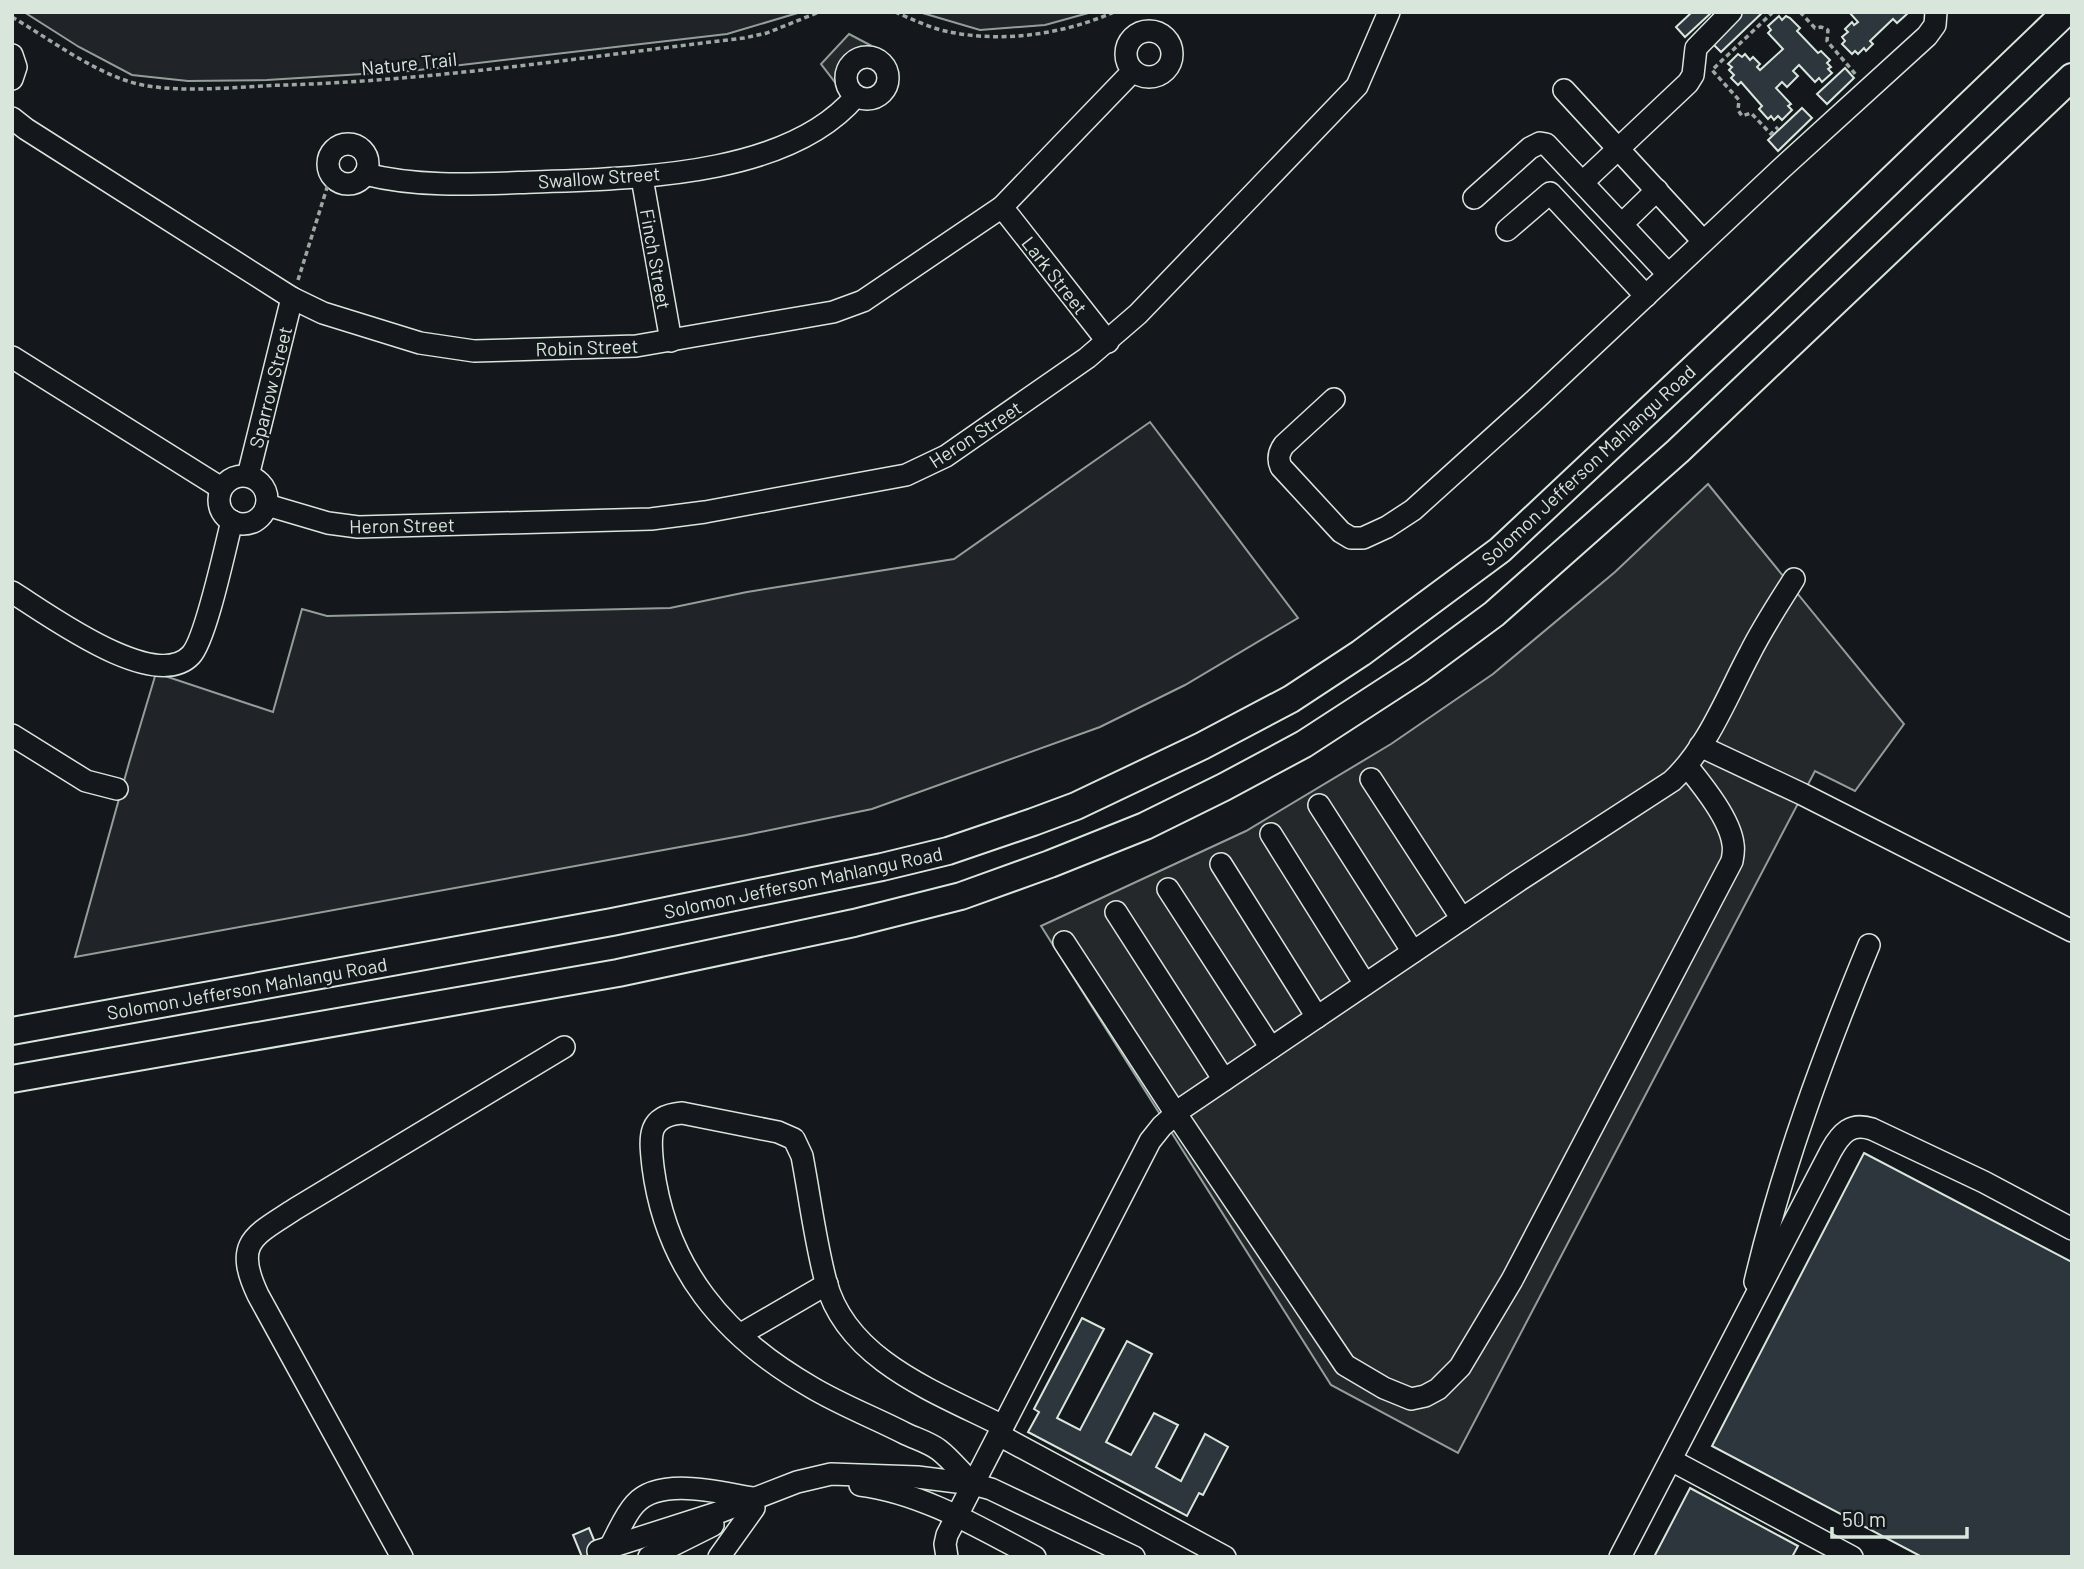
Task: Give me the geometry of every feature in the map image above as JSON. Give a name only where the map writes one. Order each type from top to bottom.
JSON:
[{"type":"main road","points":[[2014,62],[2040,12]]},
{"type":"main road","name":"Solomon Jefferson Mahlangu Road","points":[[12,1031],[612,922],[882,867],[948,851],[1076,806],[1202,746],[1260,717],[1361,653],[1500,550],[1772,295],[2066,12]]},
{"type":"main road","points":[[12,1079],[618,973],[854,923],[961,896],[1050,864],[1156,821],[1224,788],[1304,744],[1418,670],[1494,614],[1678,451],[2072,77]]},
{"type":"street","name":"Heron Street","points":[[267,505],[328,523],[358,527],[651,519],[705,512],[906,475],[946,456],[1108,342],[1139,314],[1352,93],[1363,76],[1389,12]]},
{"type":"street","points":[[1507,230],[1550,193],[1619,149],[1688,83],[1693,75],[1696,48],[1731,12]]},
{"type":"street","points":[[1334,398],[1284,444],[1279,461],[1281,467],[1341,532],[1351,538],[1363,538],[1387,527],[1413,510],[1536,399],[1927,36],[1935,25],[1936,12]]},
{"type":"street","points":[[12,55],[16,66],[12,79]]},
{"type":"street","name":"Robin Street","points":[[12,118],[292,299],[323,313],[420,343],[457,350],[636,346],[832,312],[863,301],[1002,207],[1133,71]]},
{"type":"street","points":[[1564,90],[1703,242]]},
{"type":"street","name":"Swallow Street","points":[[365,174],[409,183],[642,178],[720,164],[773,150],[812,133],[843,110],[856,96]]},
{"type":"street","points":[[1474,198],[1530,148],[1539,143],[1546,144],[1668,274]]},
{"type":"street","points":[[356,145],[365,154],[368,166],[357,183],[337,181],[331,175],[328,170],[329,157],[337,147],[356,145]]},
{"type":"street","name":"Finch Street","points":[[642,178],[671,341]]},
{"type":"street","points":[[1622,224],[1657,190]]},
{"type":"street","points":[[1550,193],[1646,296]]},
{"type":"street","name":"Lark Street","points":[[1002,207],[1108,342]]},
{"type":"street","name":"Sparrow Street","points":[[248,476],[292,299]]},
{"type":"street","points":[[12,356],[221,488]]},
{"type":"street","points":[[248,476],[261,483],[267,505],[264,513],[249,523],[232,522],[221,510],[221,488],[233,477],[248,476]]},
{"type":"street","points":[[12,592],[114,653],[159,665],[178,664],[192,654],[201,637],[232,522]]},
{"type":"street","points":[[947,1557],[945,1544],[956,1516],[1150,1141],[1176,1114],[1224,1080],[1672,781],[1687,766],[1700,746],[1755,642],[1794,579]]},
{"type":"street","points":[[12,735],[86,781],[117,789]]},
{"type":"street","points":[[1700,746],[1802,794],[2072,931]]},
{"type":"street","points":[[1064,942],[1345,1365],[1384,1388],[1411,1399],[1425,1396],[1438,1389],[1461,1367],[1512,1280],[1732,861],[1733,843],[1726,823],[1687,766]]},
{"type":"street","points":[[1371,779],[1462,919]]},
{"type":"street","points":[[1319,805],[1413,952]]},
{"type":"street","points":[[1271,835],[1365,984]]},
{"type":"street","points":[[1221,864],[1317,1017]]},
{"type":"street","points":[[1168,889],[1271,1048]]},
{"type":"street","points":[[1116,912],[1224,1080]]},
{"type":"street","points":[[1746,1318],[1769,1221],[1842,1012],[1869,945]]},
{"type":"street","points":[[402,1557],[258,1295],[248,1264],[248,1248],[255,1235],[295,1209],[564,1047]]},
{"type":"street","points":[[973,1485],[939,1450],[812,1387],[775,1364],[705,1298],[686,1272],[669,1235],[658,1197],[651,1138],[654,1125],[666,1114],[682,1113],[778,1132],[794,1139],[802,1156],[827,1284],[839,1310],[873,1354],[895,1371],[1001,1431],[1196,1550],[1225,1557]]},
{"type":"street","points":[[1619,1557],[1843,1133],[1863,1126],[1872,1129],[1984,1182],[2072,1229]]},
{"type":"street","points":[[741,1334],[827,1284]]},
{"type":"street","points":[[1671,1460],[1852,1557]]},
{"type":"street","points":[[649,1557],[797,1482],[831,1474],[917,1478],[973,1485],[1013,1498],[1134,1557]]},
{"type":"street","points":[[754,1503],[690,1489],[658,1490],[637,1501],[604,1549],[717,1513],[840,1483],[874,1487],[923,1502],[1035,1557]]},
{"type":"street","points":[[719,1557],[754,1503]]},
{"type":"path","name":"Nature Trail","points":[[12,17],[107,73],[147,86],[186,88],[373,82],[744,38],[767,33],[819,12]]},
{"type":"path","points":[[895,12],[949,32],[990,36],[1036,34],[1087,24],[1114,12]]},
{"type":"path","points":[[1773,12],[1712,70],[1739,100],[1738,110],[1742,116],[1751,113],[1771,134],[1778,127]]},
{"type":"path","points":[[1800,12],[1815,28],[1828,30],[1827,41],[1867,89]]},
{"type":"path","points":[[292,299],[331,175]]},
{"type":"shaded area","points":[[24,12],[801,12],[727,34],[410,71],[267,80],[188,81],[132,75],[79,47]]},
{"type":"shaded area","points":[[919,12],[1092,12],[1045,25],[980,30]]},
{"type":"shaded area","points":[[849,34],[870,45],[852,53],[846,62],[841,90],[821,64]]},
{"type":"shaded area","points":[[1150,422],[1298,618],[1185,685],[1100,727],[872,809],[746,835],[75,957],[156,673],[273,712],[302,609],[327,616],[670,608],[747,592],[954,559]]},
{"type":"shaded area","points":[[1708,484],[1904,724],[1855,791],[1815,771],[1458,1453],[1331,1385],[1041,926],[1246,831],[1391,744],[1493,674],[1615,572]]},
{"type":"building","points":[[1692,12],[1712,12],[1685,37],[1676,27]]},
{"type":"building","points":[[1742,12],[1763,12],[1721,52],[1711,42]]},
{"type":"building","points":[[1849,12],[1907,14],[1897,23],[1893,19],[1870,41],[1873,44],[1866,51],[1864,48],[1858,54],[1855,51],[1852,54],[1842,44],[1845,41],[1842,37],[1848,32],[1845,29],[1852,22],[1854,25],[1858,22]]},
{"type":"building","points":[[1779,16],[1782,20],[1786,16],[1790,18],[1800,28],[1797,31],[1818,53],[1821,51],[1830,60],[1827,63],[1832,73],[1822,82],[1819,78],[1815,82],[1799,65],[1793,71],[1798,76],[1787,87],[1782,82],[1776,88],[1791,104],[1788,106],[1792,110],[1782,120],[1778,116],[1774,120],[1771,116],[1768,119],[1759,109],[1762,106],[1741,82],[1738,85],[1731,78],[1734,75],[1728,64],[1738,54],[1742,57],[1745,54],[1750,60],[1753,57],[1760,64],[1757,67],[1760,70],[1783,49],[1768,33],[1771,30],[1768,26]]},
{"type":"building","points":[[1845,68],[1854,78],[1827,104],[1817,94]]},
{"type":"building","points":[[1802,108],[1812,118],[1778,151],[1768,140]]},
{"type":"building","points":[[1864,1153],[2072,1262],[2072,1557],[1922,1557],[1712,1446]]},
{"type":"building","points":[[1082,1318],[1104,1329],[1057,1418],[1080,1430],[1127,1341],[1152,1354],[1106,1442],[1131,1455],[1154,1413],[1178,1425],[1156,1467],[1181,1481],[1205,1434],[1228,1447],[1203,1495],[1199,1493],[1187,1516],[1028,1432],[1039,1412],[1034,1409]]},
{"type":"building","points":[[1690,1488],[1798,1546],[1792,1557],[1654,1557]]},
{"type":"building","points":[[589,1528],[601,1557],[582,1557],[573,1535]]}]
